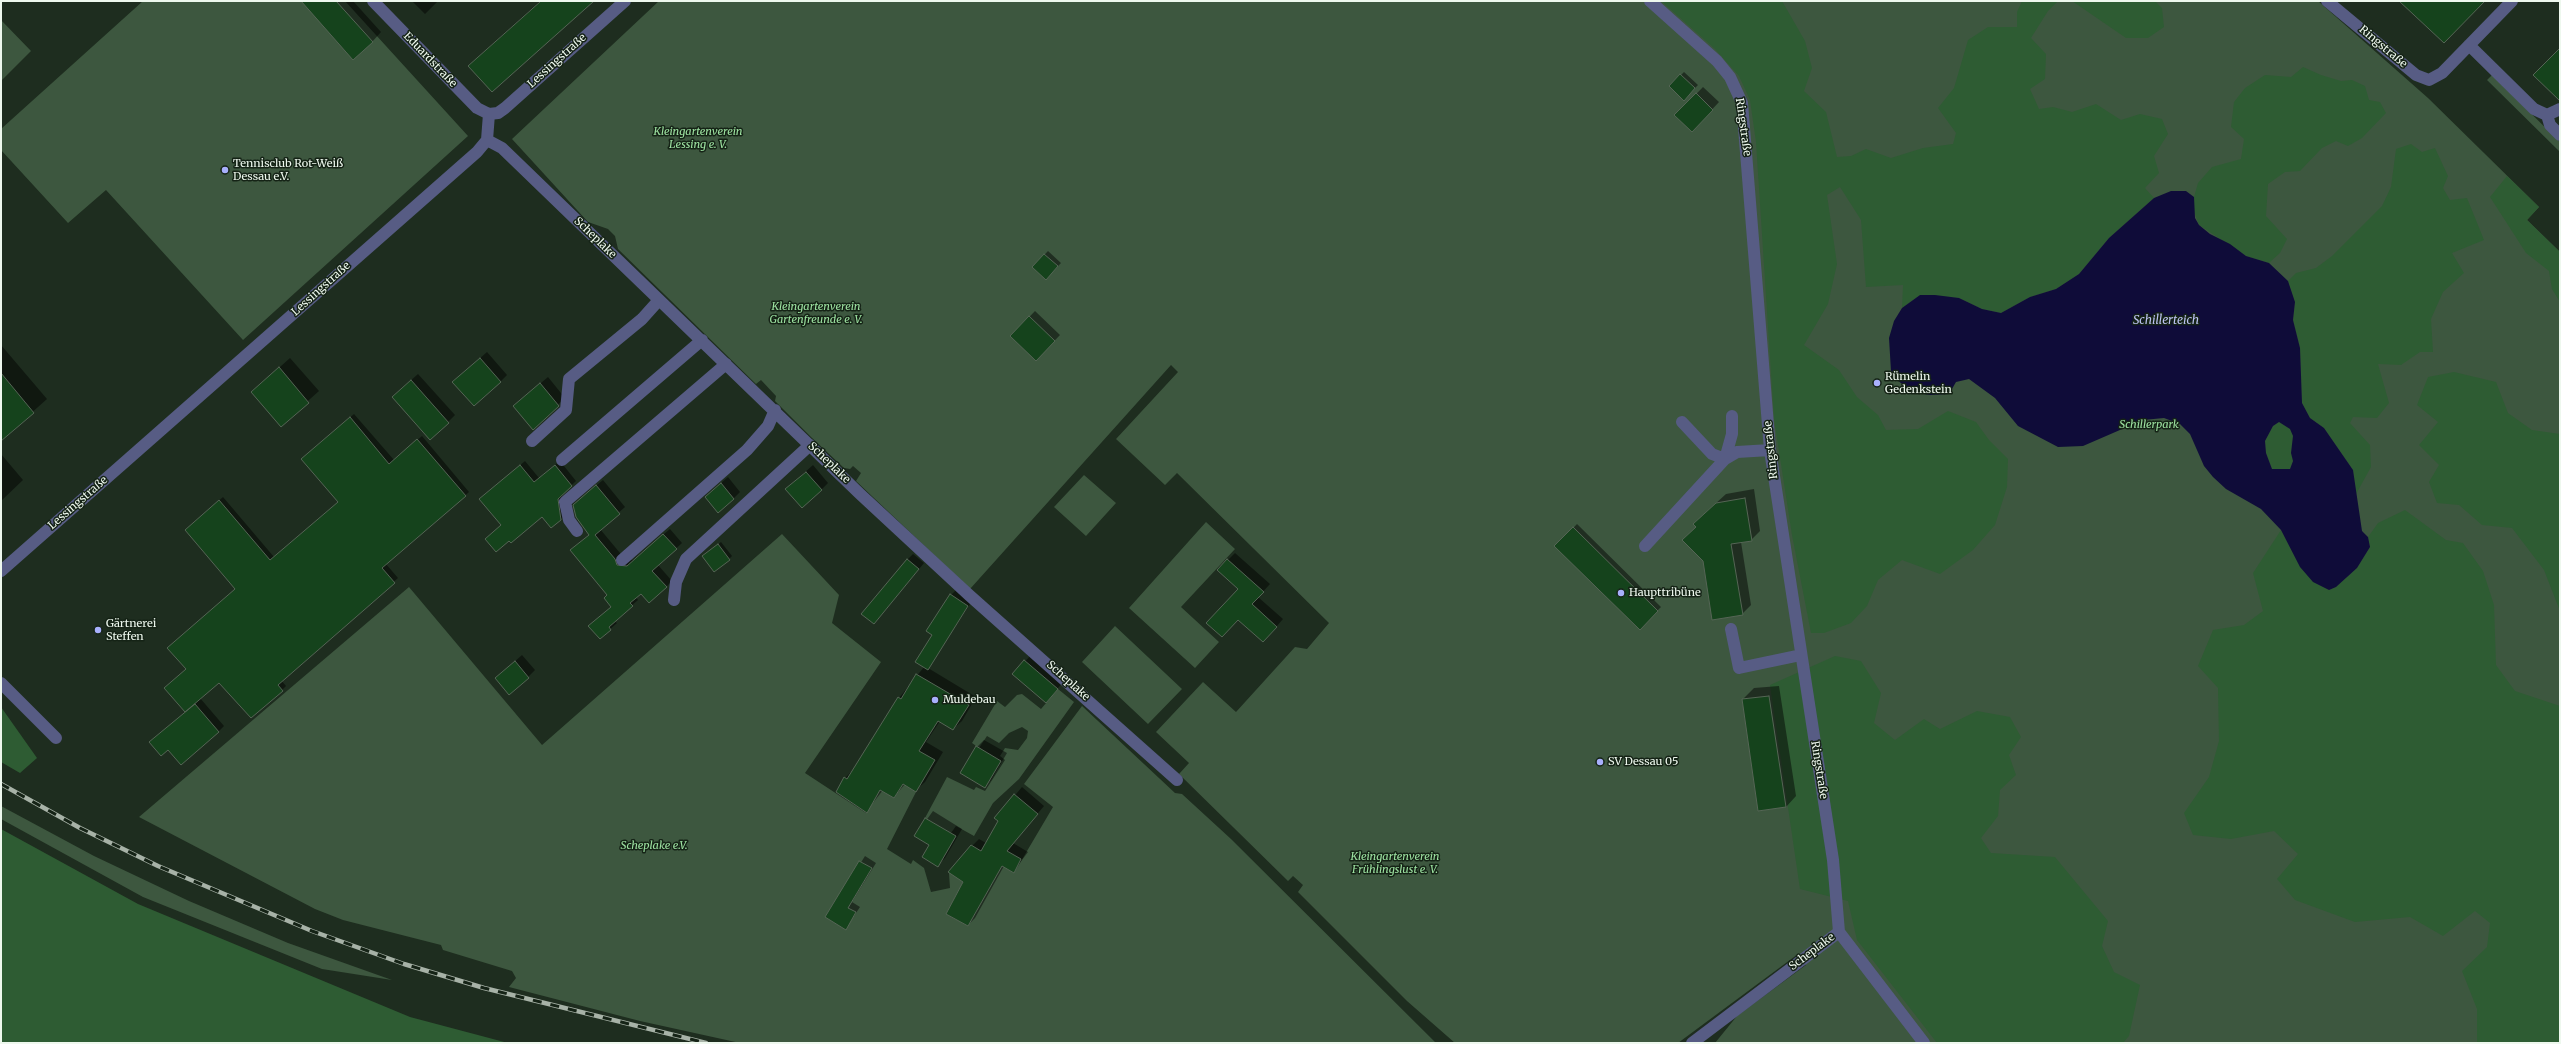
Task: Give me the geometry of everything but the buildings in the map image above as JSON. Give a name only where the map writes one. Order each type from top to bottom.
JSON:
[{"type":"street","name":"Eduardstraße","points":[[373,1],[477,108],[489,114]]},
{"type":"street","name":"Lessingstraße","points":[[489,114],[498,113],[625,1]]},
{"type":"street","name":"Ringstraße","points":[[1650,1],[1717,62],[1730,77],[1742,103],[1770,450],[1833,860],[1839,932]]},
{"type":"street","name":"Ringstraße","points":[[2327,1],[2416,75],[2429,80],[2442,73],[2469,45]]},
{"type":"street","points":[[2512,1],[2469,45],[2534,109],[2547,115],[2550,125],[2560,135]]},
{"type":"street","points":[[2547,115],[2560,109]]},
{"type":"street","points":[[487,140],[489,114]]},
{"type":"street","name":"Lessingstraße","points":[[1,571],[477,152],[487,140]]},
{"type":"street","name":"Scheplake","points":[[487,140],[502,148],[810,445],[969,595],[1177,780]]},
{"type":"street","points":[[532,441],[566,410],[569,379],[642,319],[659,300]]},
{"type":"street","points":[[562,460],[702,340]]},
{"type":"street","points":[[577,531],[569,520],[565,502],[726,364]]},
{"type":"street","points":[[622,560],[747,450],[768,426],[775,410]]},
{"type":"street","points":[[1725,459],[1732,434],[1732,416]]},
{"type":"street","points":[[1682,422],[1712,454],[1725,459]]},
{"type":"street","points":[[674,600],[676,582],[686,559],[810,445]]},
{"type":"street","points":[[1645,546],[1725,459],[1737,452],[1770,450]]},
{"type":"street","points":[[1731,629],[1739,668],[1801,655]]},
{"type":"street","points":[[1,682],[56,738]]},
{"type":"street","name":"Scheplake","points":[[1692,1043],[1839,932],[1924,1043]]},
{"type":"green space","name":"Tennisclub Rot-Weiß Dessau e.V.","points":[[143,1],[345,1],[468,136],[243,340],[106,190],[68,223],[1,150],[1,129]]},
{"type":"green space","points":[[659,1],[2318,1],[2428,98],[2539,207],[2527,220],[2560,252],[2560,1043],[1715,1043],[1737,1016],[1806,965],[1798,954],[1678,1043],[1455,1043],[1407,1001],[1298,892],[1303,885],[1293,876],[1288,881],[1179,774],[1189,763],[1156,732],[1203,682],[1236,712],[1295,647],[1307,649],[1329,623],[1177,473],[1165,485],[1116,439],[1178,372],[1171,365],[970,589],[856,481],[861,473],[853,466],[850,469],[844,468],[811,437],[775,401],[776,396],[761,380],[756,384],[618,249],[615,236],[608,229],[588,222],[512,139]]},
{"type":"green space","points":[[1661,1],[1782,1],[1805,41],[1812,68],[1804,91],[1826,112],[1837,157],[1851,156],[1866,149],[1891,158],[1923,148],[1953,144],[1956,133],[1938,108],[1954,88],[1968,40],[1988,27],[2017,27],[2017,12],[2022,1],[2058,1],[2048,11],[2031,38],[2046,54],[2045,79],[2030,89],[2039,109],[2053,107],[2072,112],[2096,104],[2121,120],[2140,114],[2162,119],[2168,134],[2154,156],[2159,173],[2145,188],[2154,198],[2109,238],[2079,274],[2056,289],[2030,297],[2001,313],[1982,309],[1959,298],[1920,295],[1902,308],[1903,285],[1866,287],[1861,220],[1840,187],[1827,195],[1837,264],[1828,304],[1804,345],[1839,370],[1857,397],[1878,415],[1886,430],[1918,429],[1948,411],[1976,422],[1989,440],[2008,459],[2007,487],[1995,525],[1973,550],[1940,574],[1902,560],[1878,580],[1867,606],[1851,623],[1824,633],[1811,633],[1792,535],[1774,419],[1756,142],[1750,100],[1739,76],[1715,49]]},
{"type":"green space","points":[[2072,1],[2155,1],[2162,8],[2164,27],[2148,38],[2126,38]]},
{"type":"green space","points":[[1,20],[31,51],[1,81]]},
{"type":"green space","points":[[2303,67],[2321,75],[2341,81],[2352,80],[2365,86],[2369,100],[2380,102],[2386,113],[2362,138],[2348,146],[2336,141],[2322,148],[2300,171],[2285,172],[2268,184],[2266,216],[2287,239],[2280,253],[2269,263],[2246,256],[2199,225],[2193,209],[2194,197],[2198,183],[2212,167],[2241,159],[2244,139],[2231,127],[2234,102],[2245,88],[2265,75],[2291,77]]},
{"type":"green space","points":[[2492,75],[2560,142],[2560,152],[2487,80]]},
{"type":"green space","points":[[2411,144],[2422,152],[2435,148],[2448,176],[2443,188],[2450,200],[2467,198],[2484,240],[2452,253],[2464,273],[2443,292],[2431,319],[2433,352],[2420,352],[2401,365],[2378,364],[2389,403],[2377,418],[2353,417],[2350,423],[2370,445],[2371,467],[2356,494],[2353,470],[2324,428],[2310,418],[2302,403],[2300,348],[2293,320],[2295,302],[2288,281],[2296,273],[2316,268],[2332,256],[2382,206],[2391,187],[2396,149]]},
{"type":"green space","points":[[2507,176],[2539,207],[2527,220],[2560,252],[2560,302],[2552,289],[2549,271],[2526,253],[2490,197]]},
{"type":"green space","points":[[2454,372],[2496,382],[2508,413],[2532,430],[2560,434],[2560,611],[2544,570],[2512,528],[2482,525],[2459,505],[2437,503],[2429,482],[2439,465],[2419,445],[2438,422],[2417,405],[2428,377]]},
{"type":"green space","points":[[2279,422],[2291,429],[2293,437],[2291,453],[2293,460],[2290,469],[2272,469],[2266,453],[2265,441],[2273,426]]},
{"type":"green space","points":[[1084,475],[1116,503],[1086,536],[1054,507]]},
{"type":"green space","points":[[2405,510],[2446,540],[2463,543],[2483,571],[2494,605],[2496,665],[2515,691],[2560,706],[2560,1043],[2477,1043],[2477,1009],[2462,971],[2487,947],[2490,923],[2475,911],[2443,936],[2410,917],[2355,922],[2295,900],[2277,879],[2298,854],[2274,831],[2231,839],[2193,835],[2184,813],[2209,777],[2219,741],[2218,688],[2198,666],[2213,630],[2244,625],[2263,611],[2253,573],[2281,530],[2300,566],[2329,590],[2336,587],[2357,568],[2370,547],[2368,537],[2378,523]]},
{"type":"green space","points":[[1206,522],[1235,549],[1181,607],[1219,642],[1195,668],[1129,608]]},
{"type":"green space","name":"Scheplake e.V.","points":[[782,534],[839,595],[832,623],[881,662],[805,773],[866,813],[880,790],[894,798],[903,784],[916,792],[887,849],[911,864],[913,860],[924,868],[931,892],[950,888],[949,873],[951,869],[966,877],[946,914],[968,926],[1002,866],[1014,873],[1053,807],[1024,784],[1082,706],[1175,793],[1182,794],[1231,839],[1436,1043],[740,1043],[640,1021],[509,987],[516,978],[512,971],[443,950],[441,945],[343,920],[315,909],[139,817],[409,587],[542,745]]},
{"type":"green space","points":[[1115,626],[1182,689],[1148,724],[1082,662]]},
{"type":"green space","points":[[1835,656],[1861,661],[1881,693],[1874,723],[1895,740],[1924,719],[1940,729],[1977,711],[2010,717],[2021,737],[2009,755],[2016,775],[2000,790],[1998,816],[1981,838],[1991,853],[2055,857],[2108,921],[2102,946],[2114,972],[2140,985],[2129,1036],[2123,1043],[1937,1043],[1857,940],[1848,901],[1800,889],[1770,685]]},
{"type":"green space","points":[[1058,689],[1074,702],[1019,779],[993,803],[974,836],[956,826],[951,833],[925,818],[947,777],[974,790],[976,787],[985,791],[1005,760],[1000,756],[1005,748],[1018,750],[1027,738],[1028,731],[1022,727],[1009,733],[999,743],[987,736],[979,748],[972,743],[997,701],[1005,707],[1017,695],[1022,694],[1041,709]]},
{"type":"green space","points":[[1,707],[37,758],[20,773],[1,762]]},
{"type":"green space","points":[[1,806],[94,856],[189,901],[288,943],[392,980],[322,969],[143,897],[1,819]]},
{"type":"green space","points":[[1,829],[138,904],[410,1017],[508,1043],[1,1043]]},
{"type":"water","name":"Schillerteich","points":[[2171,191],[2186,191],[2194,197],[2195,218],[2199,225],[2210,234],[2230,244],[2246,256],[2269,263],[2288,281],[2295,302],[2293,320],[2300,348],[2302,403],[2310,418],[2324,428],[2353,470],[2362,531],[2368,537],[2370,547],[2357,568],[2336,587],[2329,590],[2313,582],[2300,567],[2281,530],[2261,509],[2226,489],[2213,477],[2204,466],[2190,434],[2180,424],[2164,418],[2143,420],[2083,446],[2058,447],[2018,426],[1995,398],[1969,379],[1956,382],[1949,394],[1930,395],[1912,392],[1896,379],[1891,371],[1889,338],[1894,321],[1902,308],[1920,295],[1959,298],[1982,309],[2001,313],[2030,297],[2056,289],[2079,274],[2109,238],[2154,198]],"holes":[[[2279,422],[2290,429],[2293,436],[2291,453],[2293,461],[2290,469],[2272,469],[2266,453],[2265,441],[2273,426]]]},
{"type":"railway","points":[[1,784],[80,828],[158,866],[312,931],[404,964],[484,988],[706,1043]]},
{"type":"place","name":"Tennisclub Rot-Weiß Dessau e.V.","points":[[225,170]]},
{"type":"place","name":"Rümelin Gedenkstein","points":[[1877,383]]},
{"type":"place","name":"Haupttribüne","points":[[1621,593]]},
{"type":"place","name":"Gärtnerei Steffen","points":[[98,630]]},
{"type":"place","name":"Muldebau","points":[[935,700]]},
{"type":"place","name":"SV Dessau 05","points":[[1600,762]]},
{"type":"park label","name":"Kleingartenverein Lessing e. V.","points":[[698,138]]},
{"type":"park label","name":"Kleingartenverein Gartenfreunde e. V.","points":[[816,313]]},
{"type":"park label","name":"Schillerpark","points":[[2149,425]]},
{"type":"park label","name":"Kleingartenverein Frühlingslust e. V.","points":[[1395,863]]}]
